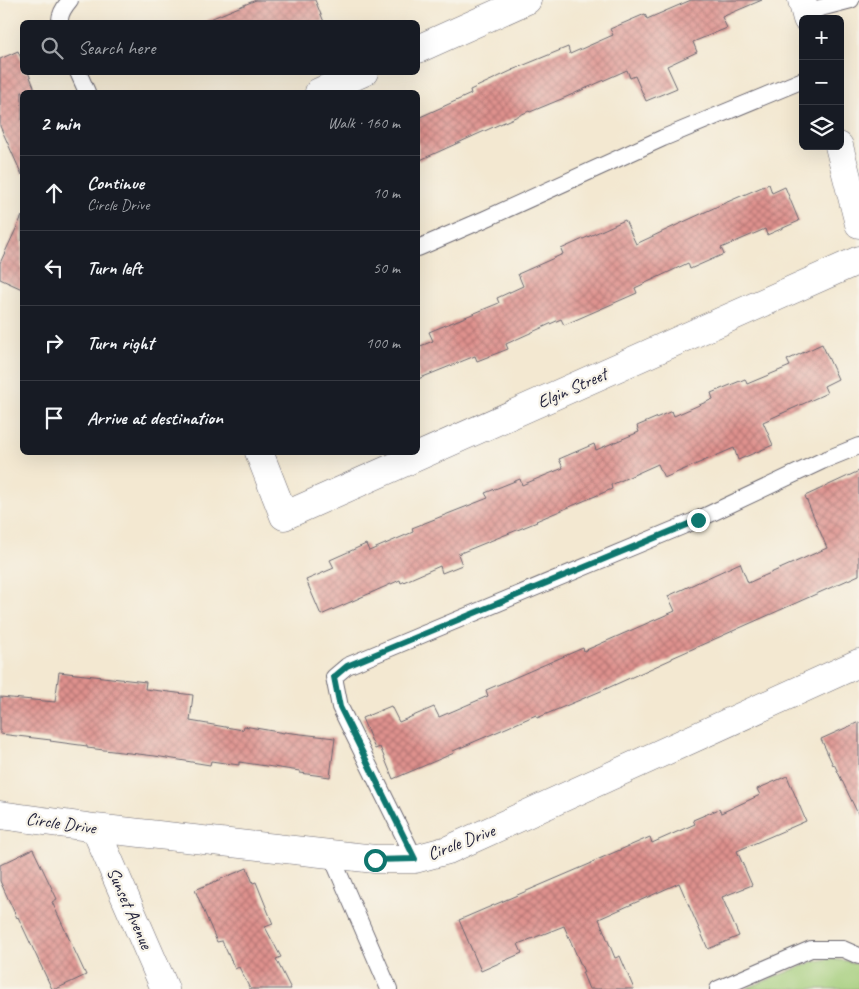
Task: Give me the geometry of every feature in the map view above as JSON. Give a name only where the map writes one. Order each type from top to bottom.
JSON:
[{"type":"street","points":[[420,48],[527,0]]},
{"type":"street","points":[[324,90],[357,75]]},
{"type":"street","points":[[840,150],[859,224]]},
{"type":"street","name":"Elgin Street","points":[[259,455],[284,516],[859,260]]},
{"type":"street","name":"Circle Drive","points":[[0,815],[95,828],[375,860],[415,859],[448,850],[859,663]]},
{"type":"street","name":"Sunset Avenue","points":[[95,828],[165,989]]},
{"type":"lane","points":[[60,20],[64,7],[70,0]]},
{"type":"lane","points":[[805,10],[851,0]]},
{"type":"lane","points":[[79,75],[86,90]]},
{"type":"lane","points":[[420,247],[663,138],[799,82]]},
{"type":"lane","points":[[415,859],[340,707],[334,677],[347,666],[698,520],[822,461],[859,446]]},
{"type":"lane","points":[[331,855],[388,989]]},
{"type":"lane","points":[[718,989],[811,949],[843,949],[859,956]]},
{"type":"green space","points":[[828,959],[847,961],[859,965],[859,989],[745,989],[812,962]]},
{"type":"building","points":[[256,0],[315,0],[323,20],[208,20]]},
{"type":"building","points":[[691,0],[762,0],[722,17],[727,28],[693,42],[697,52],[667,66],[677,88],[646,101],[635,76],[630,78],[627,70],[564,98],[529,111],[420,160],[420,117],[471,94],[470,90],[512,70],[568,47],[570,54],[613,35],[610,29],[645,14],[647,19]]},
{"type":"building","points":[[18,51],[20,56],[20,75],[29,75],[35,90],[20,90],[20,171],[0,126],[0,59]]},
{"type":"building","points":[[769,184],[772,193],[785,187],[799,221],[767,235],[765,229],[721,248],[724,254],[690,269],[688,263],[635,288],[637,293],[564,325],[561,319],[506,344],[508,349],[477,361],[475,356],[420,378],[420,346],[433,341],[429,332],[499,303],[497,298],[523,286],[518,274],[563,254],[561,249],[625,220],[636,244]]},
{"type":"building","points":[[20,220],[20,288],[0,279],[0,263]]},
{"type":"building","points":[[822,344],[838,379],[824,386],[827,393],[763,422],[773,445],[738,460],[734,448],[664,478],[658,464],[611,485],[612,489],[458,554],[462,565],[442,573],[440,566],[401,583],[400,580],[321,615],[306,580],[334,568],[330,560],[366,544],[369,551],[413,532],[412,528],[488,498],[485,493],[520,479],[522,485],[563,468],[559,459],[594,444],[596,450],[639,432],[637,426],[672,411],[674,416],[713,399],[711,393],[745,379],[747,384],[790,366],[787,360]]},
{"type":"building","points":[[859,471],[859,575],[601,691],[537,718],[536,715],[393,779],[380,747],[375,749],[362,718],[391,706],[399,722],[434,707],[439,717],[488,696],[486,690],[583,648],[584,651],[675,611],[668,596],[740,563],[748,583],[827,548],[805,496]]},
{"type":"building","points":[[59,672],[146,682],[145,689],[193,695],[190,721],[243,730],[244,726],[284,733],[335,738],[330,777],[239,762],[239,765],[211,761],[210,765],[87,748],[87,746],[51,740],[0,734],[0,697],[55,702]]},
{"type":"building","points":[[859,722],[859,816],[821,739]]},
{"type":"building","points":[[787,776],[806,821],[737,851],[752,885],[722,897],[739,936],[708,949],[679,883],[599,919],[615,958],[620,956],[634,989],[589,989],[582,972],[584,972],[564,926],[518,944],[522,953],[481,971],[459,920],[650,837],[652,843],[695,824],[693,820],[719,809],[721,813],[760,795],[757,789]]},
{"type":"building","points":[[33,849],[57,899],[52,902],[86,975],[56,989],[52,989],[0,881],[0,865]]},
{"type":"building","points":[[247,868],[253,883],[256,882],[273,924],[265,927],[281,957],[276,959],[291,989],[250,989],[239,967],[235,969],[222,941],[217,942],[195,890]]},
{"type":"route","points":[[375,860],[415,859],[340,707],[334,677],[347,666],[698,520]]}]
